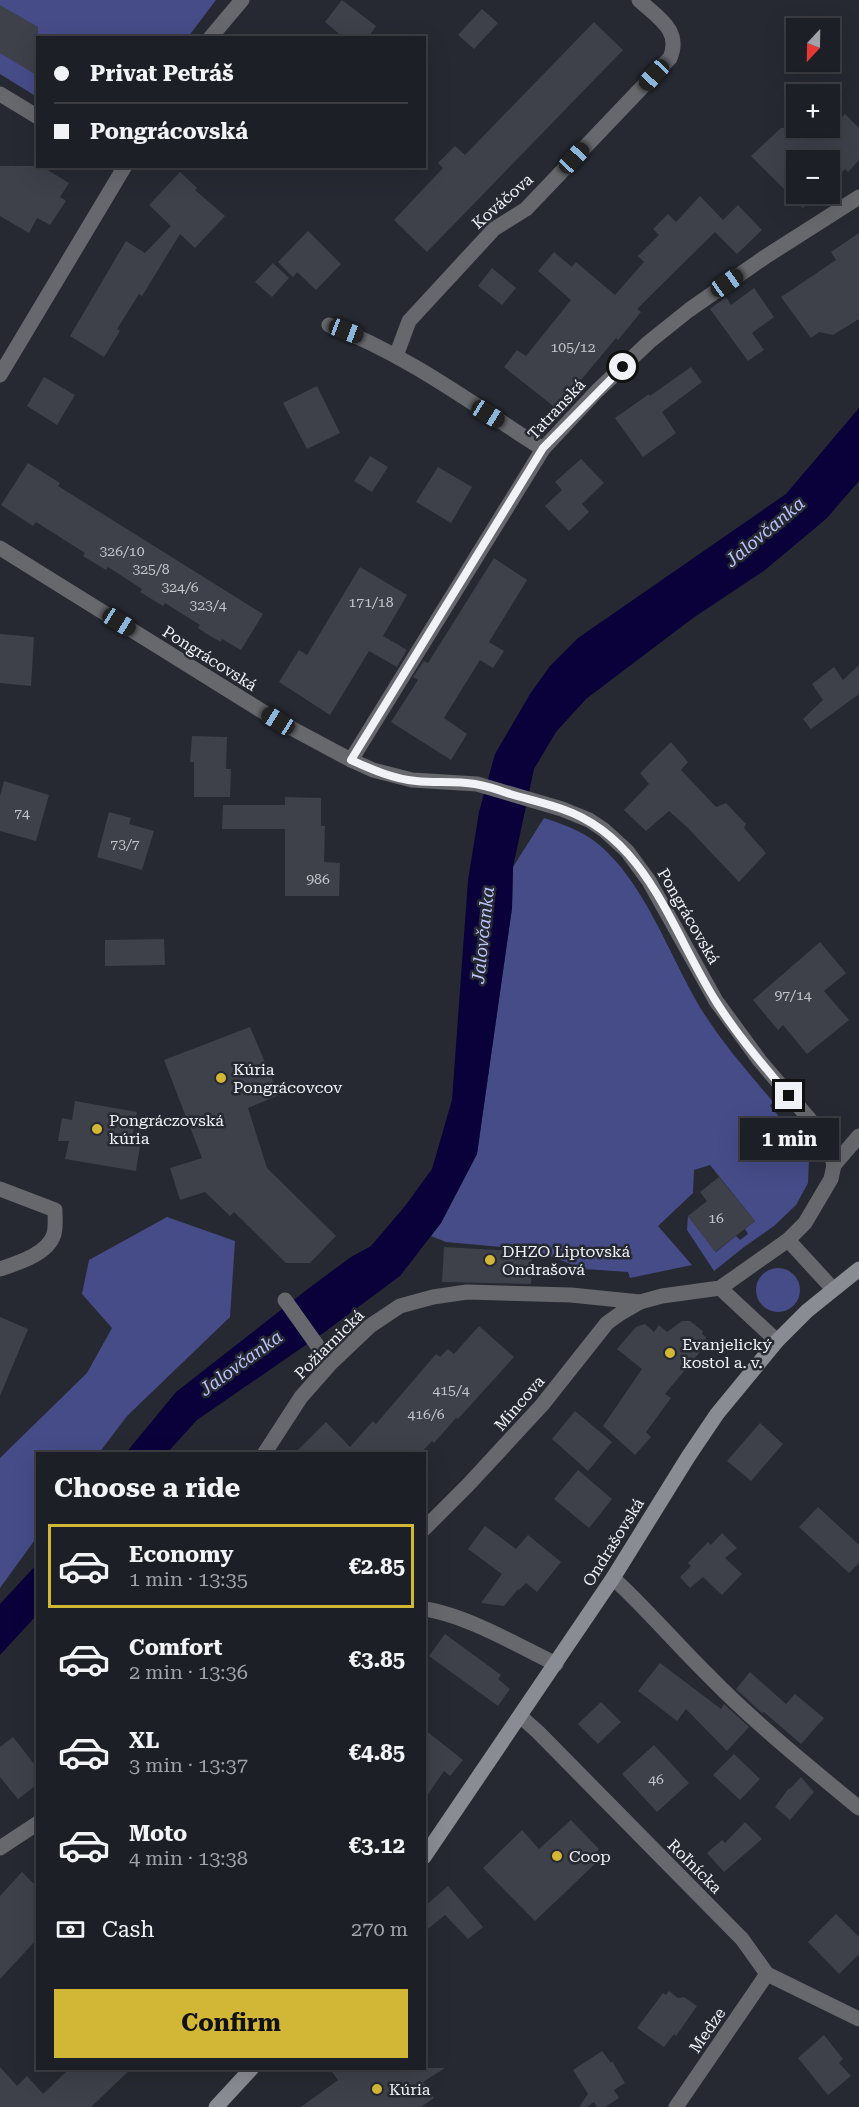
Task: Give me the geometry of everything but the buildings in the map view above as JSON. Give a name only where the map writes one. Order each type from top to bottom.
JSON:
[{"type":"street","points":[[212,36],[242,0]]},
{"type":"street","name":"Kováčova","points":[[396,356],[409,321],[494,229],[526,209],[669,58],[674,47],[674,37],[667,26],[639,0]]},
{"type":"street","points":[[0,94],[36,116]]},
{"type":"street","points":[[0,375],[121,168]]},
{"type":"street","name":"Tatranská","points":[[351,760],[543,448],[597,392],[665,329],[765,257],[859,197]]},
{"type":"street","points":[[329,325],[362,337],[396,356],[543,448]]},
{"type":"street","name":"Pongrácovská","points":[[0,548],[278,721],[351,760],[373,770],[412,780],[477,784],[562,809],[604,830],[627,851],[649,881],[716,1001],[759,1061],[818,1129],[829,1147],[834,1165]]},
{"type":"street","points":[[834,1165],[859,1136]]},
{"type":"street","name":"Požiarnická","points":[[265,1452],[295,1406],[331,1364],[370,1326],[400,1306],[433,1297],[467,1292],[571,1295],[640,1302],[662,1296],[720,1288],[788,1240],[805,1223],[831,1179],[834,1165]]},
{"type":"street","points":[[0,1189],[55,1210],[56,1227],[49,1244],[32,1256],[0,1269]]},
{"type":"street","points":[[788,1240],[833,1289]]},
{"type":"street","name":"Ondrašovská","points":[[426,1854],[613,1578],[717,1414],[777,1341],[833,1289],[859,1269]]},
{"type":"street","points":[[720,1288],[777,1341]]},
{"type":"street","points":[[285,1300],[316,1345]]},
{"type":"street","name":"Mincova","points":[[426,1527],[542,1405],[608,1323],[640,1302]]},
{"type":"street","points":[[613,1578],[711,1678],[792,1752],[859,1808]]},
{"type":"street","points":[[426,1609],[438,1611],[486,1630],[556,1664]]},
{"type":"street","name":"Roľnícka","points":[[520,1716],[742,1940],[767,1974],[859,2019]]},
{"type":"street","points":[[0,1848],[36,1824]]},
{"type":"street","name":"Medze","points":[[676,2107],[767,1974]]},
{"type":"street","points":[[216,2107],[250,2070]]},
{"type":"shaded area","points":[[0,0],[216,0],[189,36],[36,36],[36,96],[0,74]]},
{"type":"shaded area","points":[[544,818],[568,826],[590,838],[609,854],[625,873],[654,919],[703,1012],[773,1102],[770,1106],[788,1127],[809,1159],[808,1183],[796,1205],[774,1226],[714,1271],[687,1230],[688,1216],[716,1252],[736,1236],[740,1240],[748,1234],[745,1229],[755,1221],[710,1165],[694,1170],[693,1193],[658,1226],[692,1265],[630,1278],[628,1272],[584,1269],[534,1250],[446,1242],[431,1236],[441,1223],[477,1154],[512,908],[513,867]]},
{"type":"shaded area","points":[[167,1217],[235,1241],[230,1317],[127,1416],[100,1452],[36,1452],[36,1538],[0,1588],[0,1458],[87,1373],[112,1328],[82,1294],[89,1260]]},
{"type":"shaded area","points":[[778,1268],[793,1275],[800,1290],[793,1305],[778,1312],[763,1305],[756,1290],[763,1275]]},
{"type":"water","name":"Jalovčanka","points":[[859,408],[859,481],[826,519],[765,570],[693,618],[586,699],[556,732],[534,769],[513,867],[512,908],[477,1154],[441,1223],[400,1276],[326,1331],[197,1420],[168,1452],[127,1452],[176,1392],[309,1288],[351,1257],[371,1246],[405,1206],[432,1169],[452,1100],[468,880],[479,812],[495,754],[530,694],[550,666],[578,638],[786,494]]},
{"type":"water","points":[[36,1565],[36,1616],[0,1655],[0,1604]]},
{"type":"place","name":"Kúria Pongrácovcov","points":[[221,1078]]},
{"type":"place","name":"Pongráczovská kúria","points":[[97,1129]]},
{"type":"place","name":"DHZO Liptovská Ondrašová","points":[[490,1260]]},
{"type":"place","name":"Evanjelický kostol a. v.","points":[[670,1353]]},
{"type":"place","name":"Coop","points":[[557,1856]]},
{"type":"place","name":"Kúria","points":[[377,2089]]},
{"type":"route","points":[[623,367],[543,448],[351,760],[373,770],[403,779],[477,784],[562,809],[604,830],[627,851],[649,881],[716,1001],[735,1030],[789,1096]]}]
